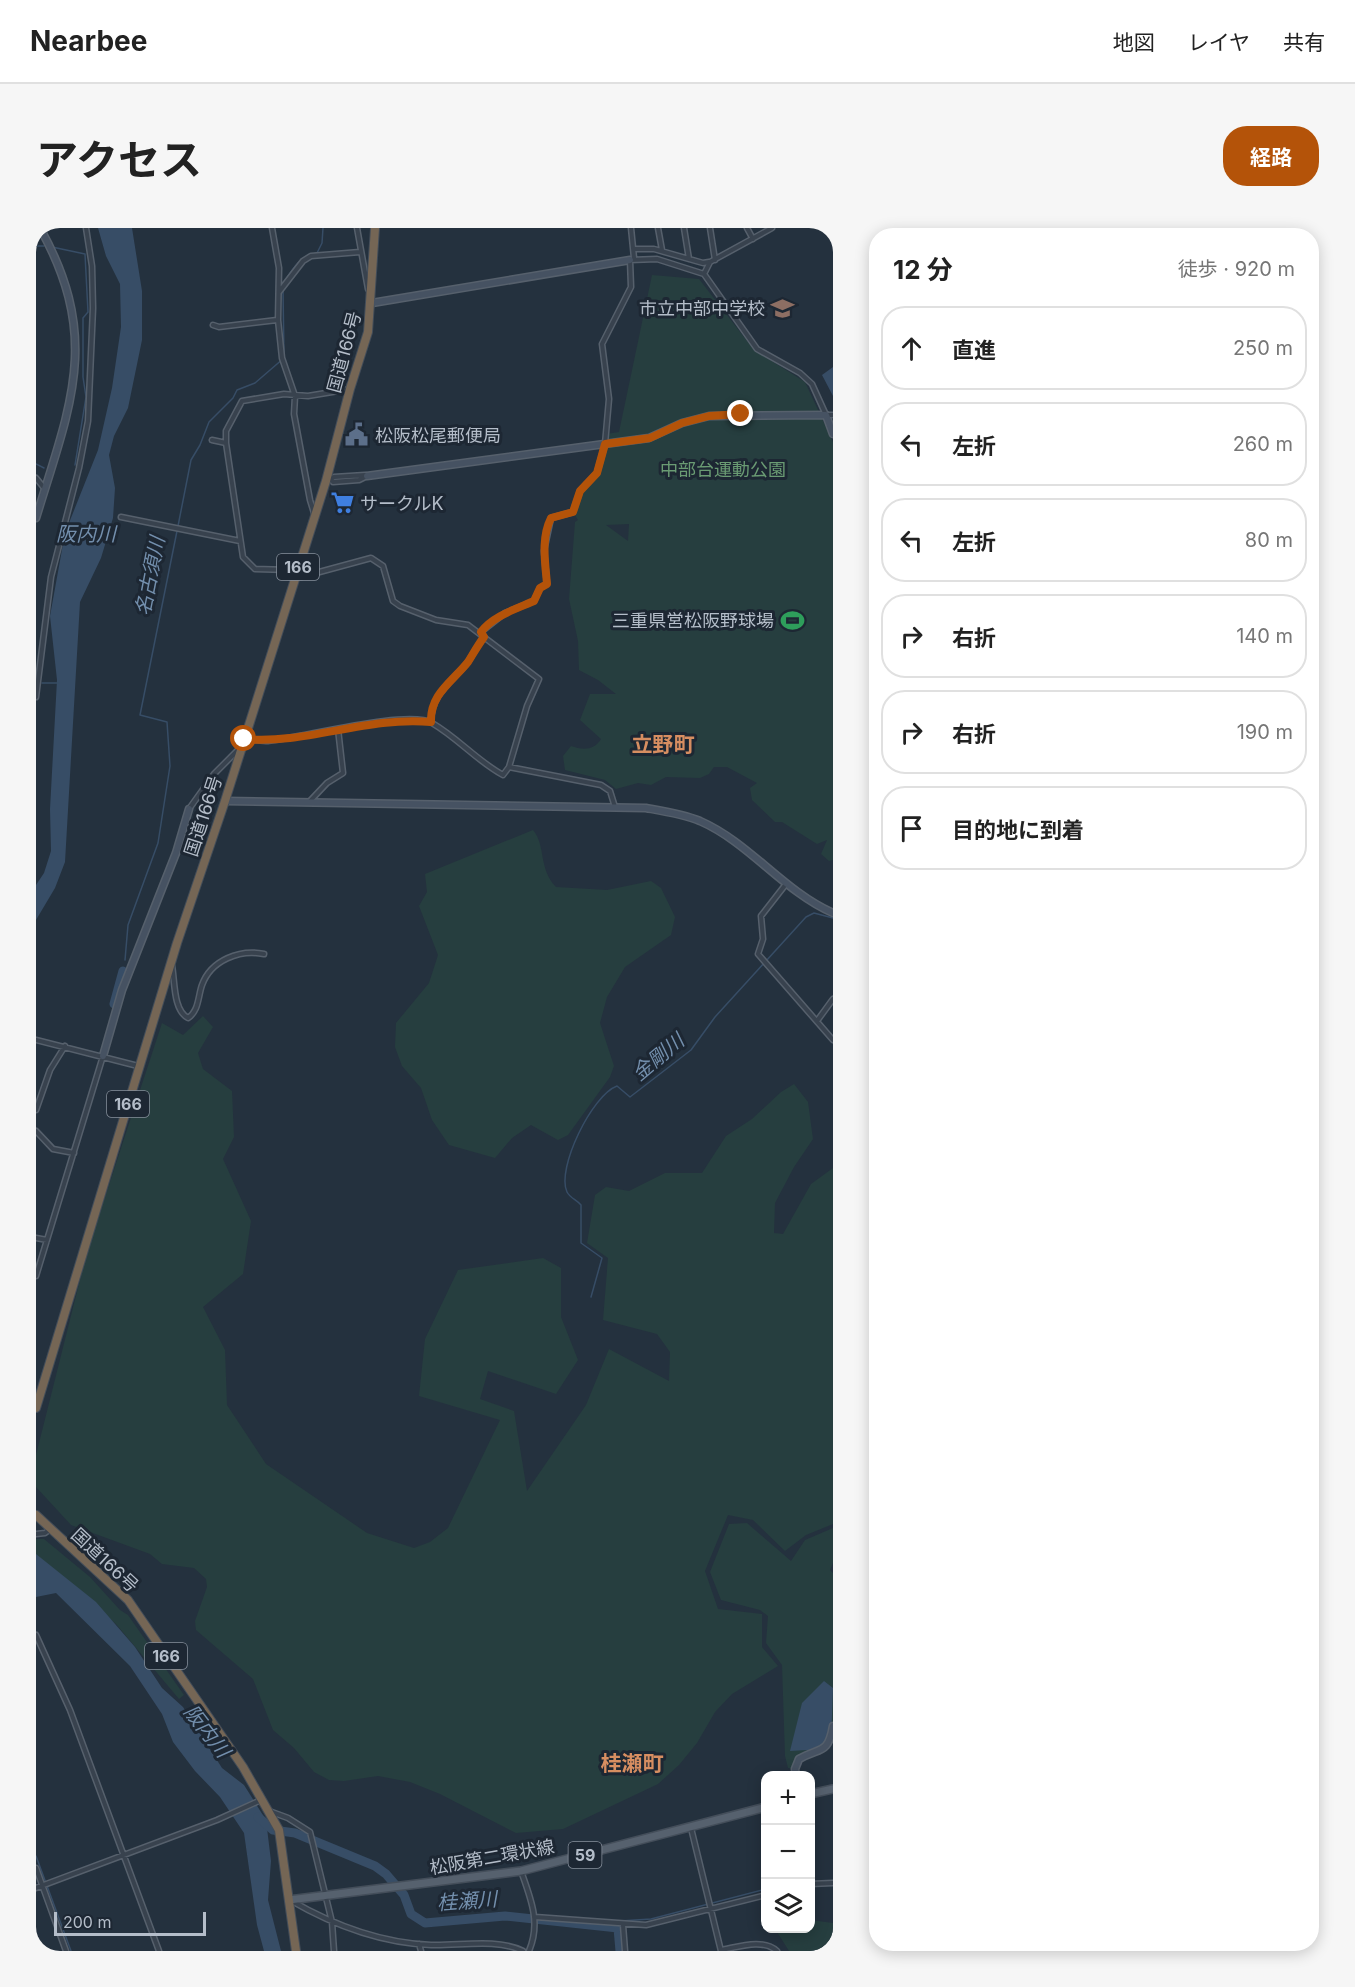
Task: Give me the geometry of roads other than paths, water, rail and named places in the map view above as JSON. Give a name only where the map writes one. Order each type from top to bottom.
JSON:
[{"type":"highway","name":"国道166号","points":[[36,1408],[171,963],[225,801],[315,514],[328,480],[350,389],[368,333],[375,228]]},
{"type":"highway","name":"国道166号","points":[[36,1515],[49,1530],[105,1577],[128,1600],[243,1767],[279,1830],[296,1951]]},
{"type":"main road","points":[[815,1793],[833,1788]]},
{"type":"main road","name":"松阪第二環状線","points":[[289,1900],[521,1871],[761,1808]]},
{"type":"street","points":[[36,518],[71,405],[76,365],[72,304],[53,250],[40,228]]},
{"type":"street","points":[[36,697],[51,577],[80,468],[88,421],[93,308],[92,266],[86,228]]},
{"type":"street","points":[[272,228],[279,268],[278,320],[282,360],[295,396],[294,414],[309,500],[315,514]]},
{"type":"street","points":[[357,228],[360,252],[372,299],[632,259],[657,260],[704,274],[757,349],[800,373],[812,384],[830,415],[833,434]]},
{"type":"street","points":[[431,722],[431,713],[442,687],[467,663],[482,635],[506,613],[534,601],[540,588],[547,584],[544,550],[547,526],[551,518],[573,512],[580,491],[597,473],[605,444],[609,399],[602,344],[631,287],[634,249],[631,228]]},
{"type":"street","points":[[658,228],[662,250]]},
{"type":"street","points":[[684,228],[689,259]]},
{"type":"street","points":[[710,228],[713,261]]},
{"type":"street","points":[[747,228],[753,240]]},
{"type":"street","points":[[704,274],[713,261],[772,228]]},
{"type":"street","points":[[634,249],[662,250],[689,259],[713,261]]},
{"type":"street","points":[[280,292],[303,261],[311,256],[360,252]]},
{"type":"street","points":[[213,326],[278,320]]},
{"type":"street","points":[[244,739],[266,741],[393,721],[431,722],[471,751],[486,766],[503,775],[509,766],[526,706],[539,679],[468,625],[436,620],[393,601],[383,566],[370,558],[301,577],[297,572],[255,569],[243,557],[226,443],[226,431],[242,401],[284,394],[295,396],[350,389]]},
{"type":"street","points":[[328,480],[359,474],[366,476],[650,438],[682,423],[709,416],[830,415]]},
{"type":"street","points":[[212,440],[226,443]]},
{"type":"street","points":[[36,478],[45,489]]},
{"type":"street","points":[[121,517],[240,541]]},
{"type":"street","points":[[310,802],[327,783],[343,773],[338,729]]},
{"type":"street","points":[[36,1276],[122,990],[176,853],[189,809],[214,774],[240,748]]},
{"type":"street","points":[[509,766],[602,785],[610,791],[615,807]]},
{"type":"street","points":[[225,801],[655,809],[699,821],[721,833],[786,884],[818,907],[833,914]]},
{"type":"street","points":[[786,884],[761,916],[763,939],[758,954],[833,1040]]},
{"type":"street","points":[[171,963],[178,1005],[181,1013],[188,1018],[194,1013],[204,979],[213,968],[244,952],[264,954]]},
{"type":"street","points":[[817,1021],[833,999]]},
{"type":"street","points":[[36,1040],[139,1066]]},
{"type":"street","points":[[36,1110],[51,1070],[65,1046]]},
{"type":"street","points":[[36,1131],[53,1149],[74,1153]]},
{"type":"street","points":[[36,1238],[47,1240]]},
{"type":"street","points":[[36,1534],[49,1530]]},
{"type":"street","points":[[36,1635],[70,1710],[159,1951]]},
{"type":"street","points":[[795,1771],[799,1759],[822,1751],[831,1742],[833,1726]]},
{"type":"street","points":[[36,1888],[217,1820],[262,1800]]},
{"type":"street","points":[[268,1810],[297,1822],[310,1832],[324,1897],[332,1922],[334,1951]]},
{"type":"street","points":[[691,1828],[721,1951],[761,1944],[771,1946],[777,1951]]},
{"type":"street","points":[[36,1868],[66,1951]]},
{"type":"street","points":[[521,1871],[536,1917],[534,1939],[529,1951]]},
{"type":"street","points":[[815,1884],[833,1883]]},
{"type":"street","points":[[536,1917],[623,1925],[654,1924],[761,1895]]},
{"type":"street","points":[[289,1900],[332,1922],[370,1935],[419,1944],[504,1944],[523,1951]]},
{"type":"street","points":[[623,1925],[625,1951]]},
{"type":"street","points":[[419,1944],[421,1951]]},
{"type":"water","name":"阪内川","points":[[98,228],[132,228],[142,291],[142,340],[128,408],[114,436],[109,455],[115,488],[113,518],[101,558],[80,602],[65,862],[55,888],[36,920],[36,885],[44,873],[51,851],[50,809],[57,680],[50,616],[65,533],[98,450],[112,388],[121,327],[120,284],[106,256]]},
{"type":"water","points":[[833,367],[833,396],[822,375]]},
{"type":"water","name":"阪内川","points":[[36,1554],[96,1602],[135,1647],[162,1688],[183,1707],[222,1768],[244,1785],[266,1820],[271,1861],[268,1900],[281,1951],[264,1951],[257,1925],[244,1833],[220,1797],[195,1771],[173,1742],[162,1714],[130,1666],[56,1593],[36,1597]]},
{"type":"water","points":[[824,1681],[833,1688],[831,1742],[808,1754],[807,1750],[790,1751],[802,1703]]},
{"type":"waterway","name":"名古須川","points":[[283,284],[301,260],[317,253],[322,243],[323,228]]},
{"type":"waterway","points":[[36,246],[44,246]]},
{"type":"waterway","points":[[52,247],[85,254],[88,312],[83,318],[83,377],[86,397],[75,465]]},
{"type":"waterway","name":"名古須川","points":[[178,526],[191,460],[209,422],[233,398],[237,390],[255,383],[284,358],[283,289]]},
{"type":"waterway","points":[[36,464],[44,468]]},
{"type":"waterway","name":"名古須川","points":[[125,960],[128,925],[158,843],[170,766],[167,722],[140,715],[177,531]]},
{"type":"waterway","points":[[42,683],[59,683]]},
{"type":"waterway","name":"金剛川","points":[[591,1297],[602,1258],[581,1243],[581,1205],[568,1194],[565,1181],[571,1151],[587,1117],[607,1092],[617,1086],[630,1097],[691,1050],[715,1017],[806,917],[814,913],[833,918]]},
{"type":"waterway","name":"名古須川","points":[[114,1004],[123,971]]},
{"type":"waterway","name":"桂瀬川","points":[[258,1817],[273,1830],[295,1833],[375,1866],[386,1874],[404,1895],[411,1914],[425,1923],[505,1916],[618,1928],[620,1951]]},
{"type":"waterway","points":[[36,1856],[71,1951]]},
{"type":"waterway","points":[[620,1921],[651,1919],[761,1890]]},
{"type":"place","name":"市立中部中学校","points":[[783,308]]},
{"type":"place","name":"松阪松尾郵便局","points":[[357,435]]},
{"type":"place","name":"サークルK","points":[[342,503]]},
{"type":"place","name":"三重県営松阪野球場","points":[[792,620]]},
{"type":"district","name":"立野町","points":[[663,744]]},
{"type":"district","name":"桂瀬町","points":[[632,1763]]},
{"type":"park label","name":"中部台運動公園","points":[[723,469]]}]
